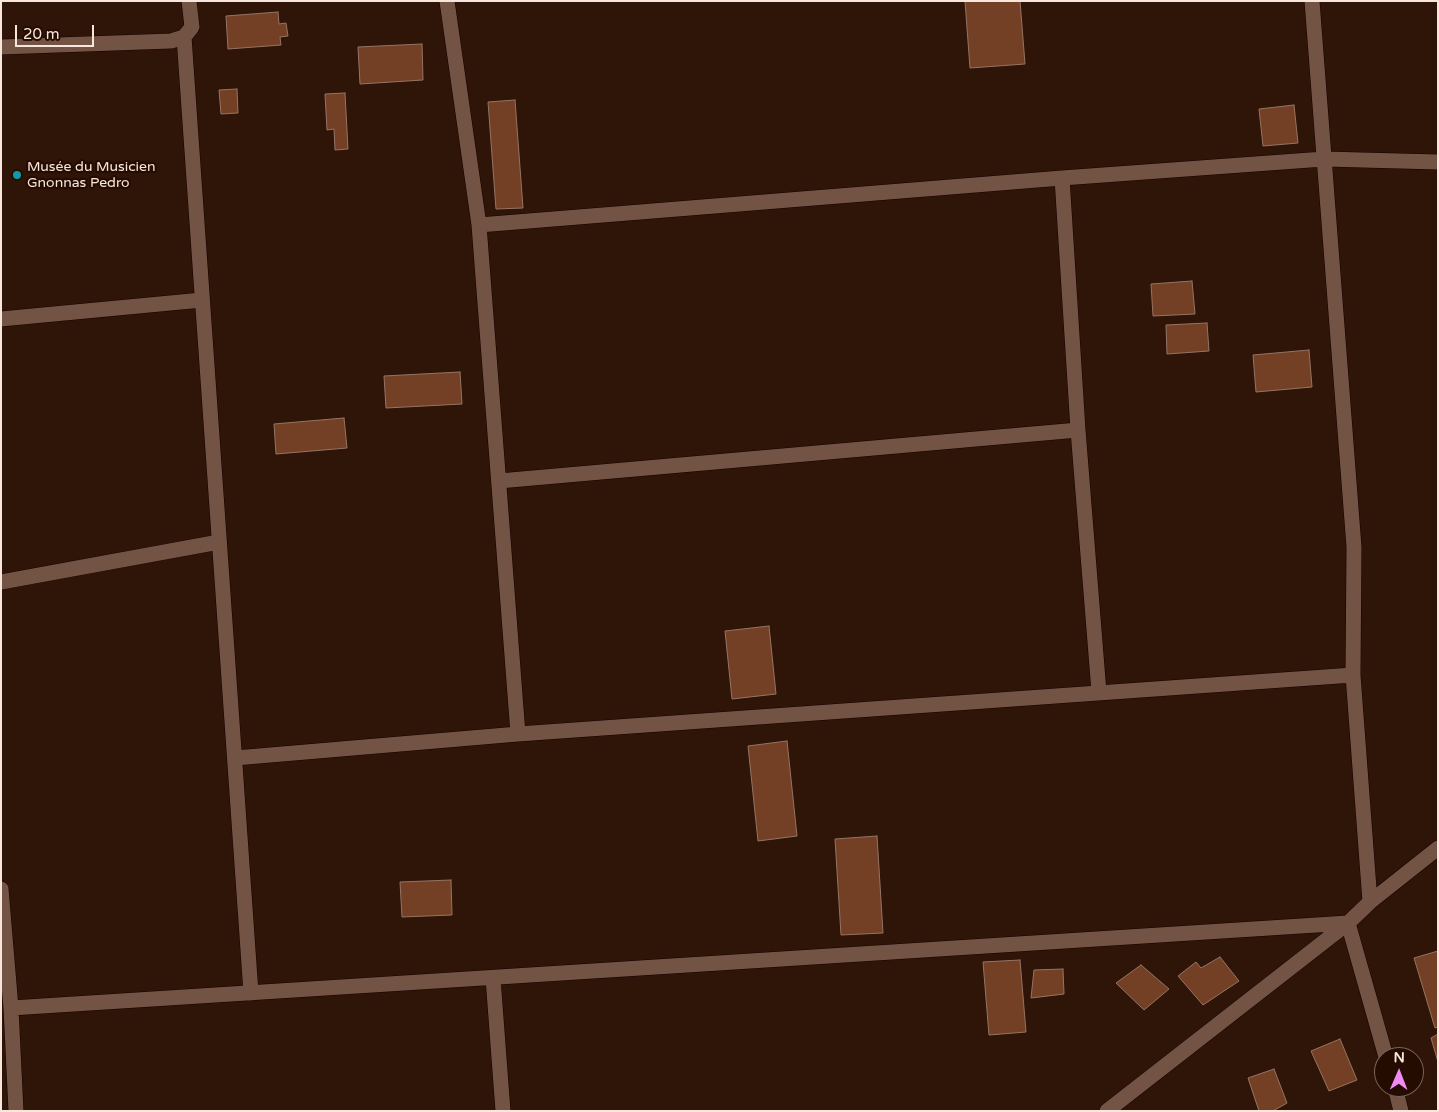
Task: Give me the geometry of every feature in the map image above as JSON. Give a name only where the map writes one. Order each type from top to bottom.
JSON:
[{"type":"street","points":[[1,47],[171,41],[184,37],[192,27],[189,1]]},
{"type":"street","points":[[447,1],[479,225],[518,734]]},
{"type":"street","points":[[1312,1],[1354,547],[1353,674],[1370,902]]},
{"type":"street","points":[[184,37],[252,993]]},
{"type":"street","points":[[479,225],[1324,159],[1438,162]]},
{"type":"street","points":[[1062,178],[1078,430],[1099,692]]},
{"type":"street","points":[[1,319],[202,300]]},
{"type":"street","points":[[499,481],[1078,430]]},
{"type":"street","points":[[1,582],[220,542]]},
{"type":"street","points":[[235,758],[518,734],[1353,674]]},
{"type":"street","points":[[1107,1111],[1348,923],[1370,902],[1438,848]]},
{"type":"street","points":[[1,889],[11,1008],[16,1111]]},
{"type":"street","points":[[11,1008],[1348,923]]},
{"type":"street","points":[[1348,923],[1383,1047]]},
{"type":"street","points":[[493,978],[503,1111]]},
{"type":"street","points":[[1397,1097],[1401,1111]]},
{"type":"building","points":[[965,1],[1020,1],[1025,64],[970,68]]},
{"type":"building","points":[[278,12],[279,24],[286,23],[288,36],[280,37],[281,45],[228,49],[226,16]]},
{"type":"building","points":[[422,44],[423,80],[360,84],[358,47]]},
{"type":"building","points":[[237,89],[238,113],[221,114],[219,90]]},
{"type":"building","points":[[345,93],[348,149],[335,150],[334,129],[327,130],[325,94]]},
{"type":"building","points":[[515,100],[523,208],[496,209],[488,102]]},
{"type":"building","points":[[1294,105],[1298,143],[1263,146],[1259,109]]},
{"type":"building","points":[[1192,281],[1195,314],[1153,316],[1151,284]]},
{"type":"building","points":[[1207,323],[1209,351],[1167,354],[1166,325]]},
{"type":"building","points":[[1309,350],[1312,387],[1256,392],[1253,355]]},
{"type":"building","points":[[460,372],[462,404],[386,408],[384,376]]},
{"type":"building","points":[[344,418],[347,448],[276,454],[274,424]]},
{"type":"building","points":[[769,626],[776,694],[732,699],[725,631]]},
{"type":"building","points":[[787,741],[797,836],[758,841],[748,746]]},
{"type":"building","points":[[877,836],[883,933],[841,935],[835,839]]},
{"type":"building","points":[[451,880],[452,915],[402,917],[400,882]]},
{"type":"building","points":[[1438,951],[1438,1027],[1435,1028],[1414,958]]},
{"type":"building","points":[[1220,957],[1239,981],[1203,1005],[1178,976],[1196,962],[1201,968]]},
{"type":"building","points":[[1020,960],[1026,1032],[989,1035],[983,962]]},
{"type":"building","points":[[1141,965],[1169,989],[1144,1010],[1116,983]]},
{"type":"building","points":[[1063,969],[1064,994],[1031,998],[1034,970]]},
{"type":"building","points":[[1438,1034],[1438,1062],[1431,1038]]},
{"type":"building","points":[[1340,1039],[1357,1080],[1329,1091],[1311,1051]]},
{"type":"building","points":[[1274,1069],[1287,1103],[1273,1111],[1259,1111],[1248,1078]]},
{"type":"place","name":"Musée du Musicien Gnonnas Pedro","points":[[17,175]]}]
